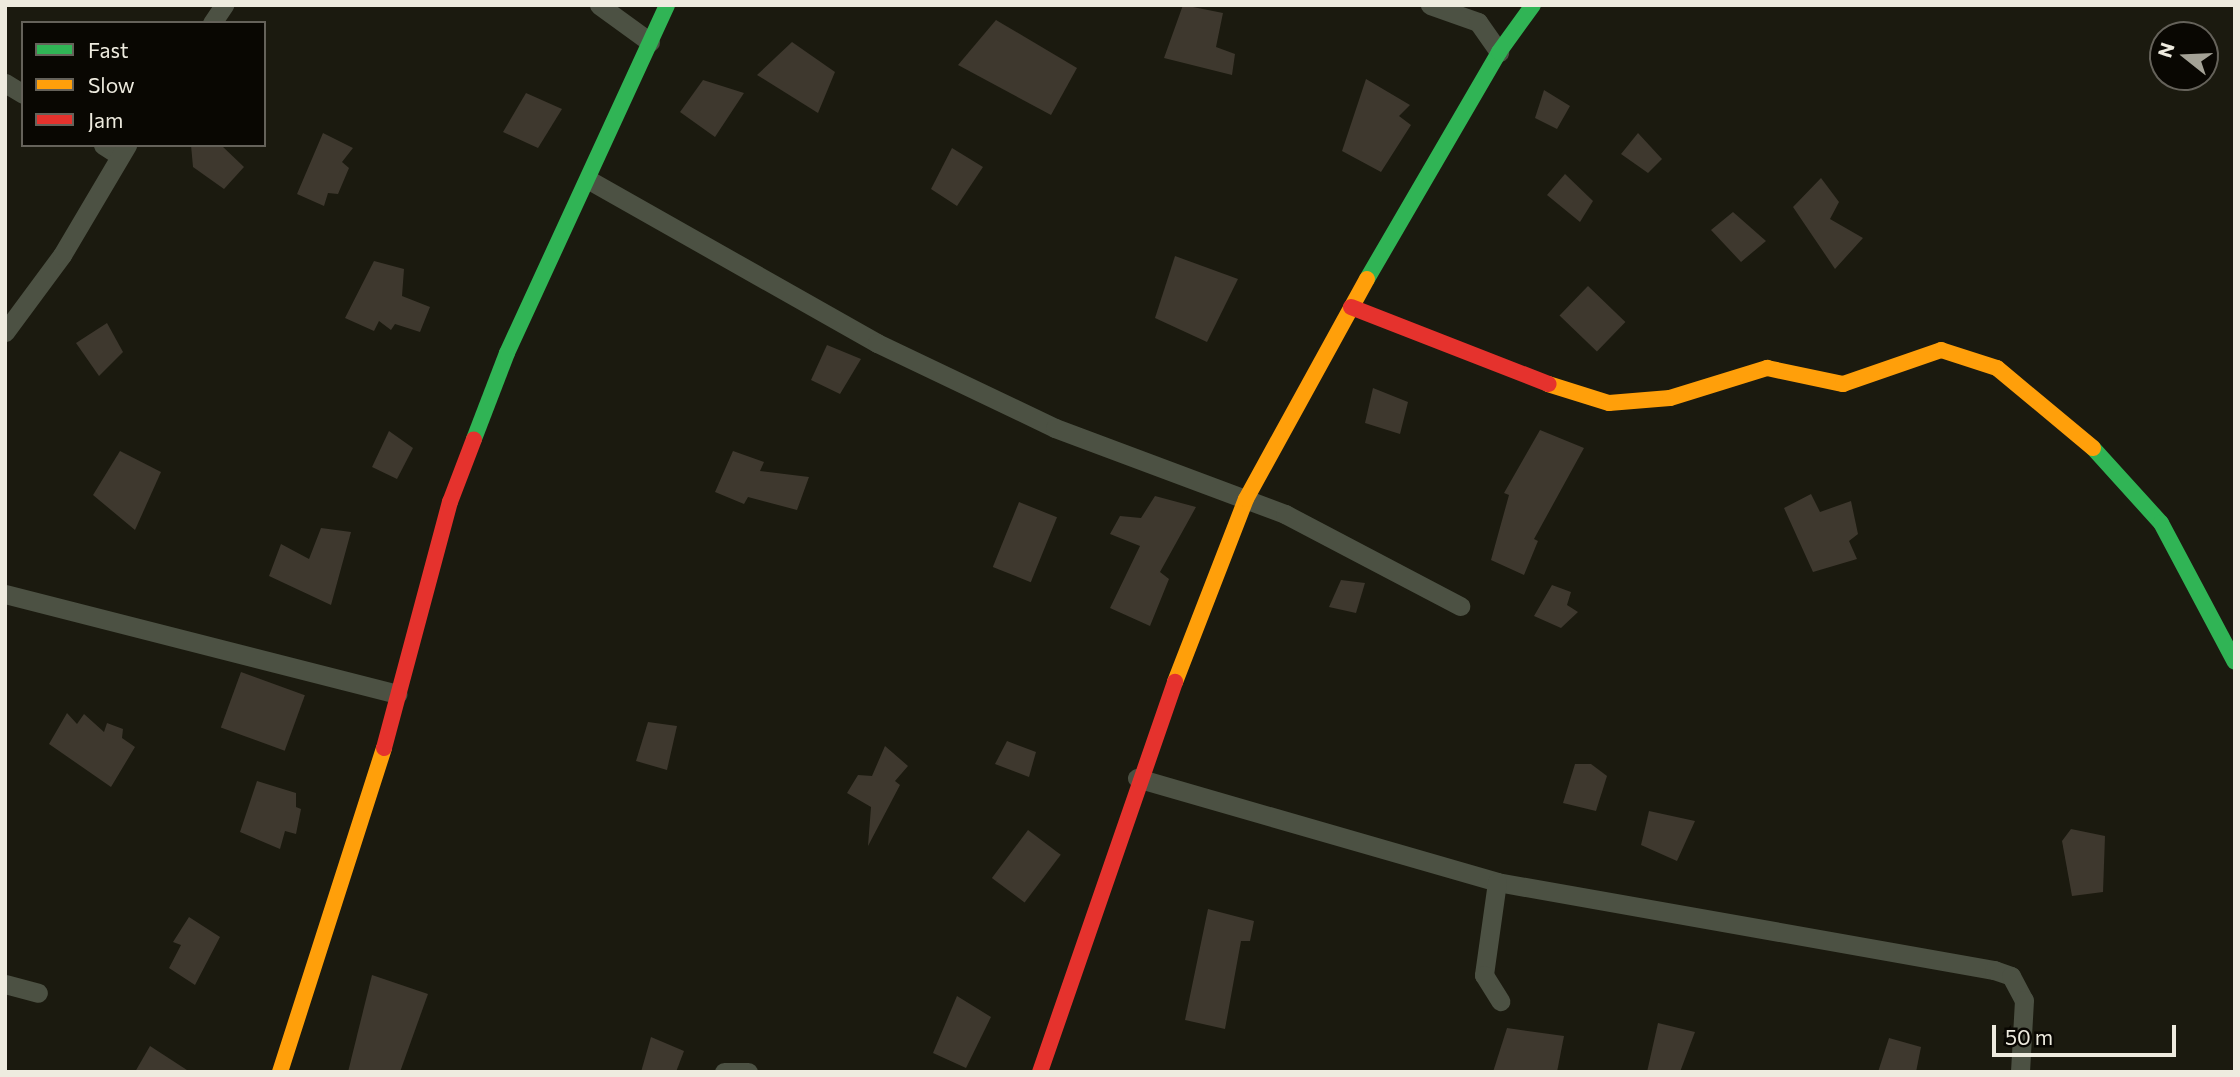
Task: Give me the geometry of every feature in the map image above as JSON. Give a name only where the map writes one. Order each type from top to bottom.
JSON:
[{"type":"street","points":[[213,21],[224,5]]},
{"type":"street","points":[[599,5],[650,42]]},
{"type":"street","points":[[280,1072],[374,787],[450,502],[507,353],[589,180],[667,5]]},
{"type":"street","points":[[1430,5],[1478,22],[1499,52]]},
{"type":"street","points":[[1040,1072],[1137,778],[1246,499],[1351,307],[1499,52],[1533,5]]},
{"type":"street","points":[[5,83],[21,93]]},
{"type":"street","points":[[5,332],[62,255],[116,149]]},
{"type":"street","points":[[589,180],[889,349],[1055,428],[1246,499],[1341,540],[1460,606]]},
{"type":"street","points":[[1351,307],[1582,398],[1609,403],[1670,398],[1768,368],[1843,384],[1941,350],[1997,368],[2037,396],[2106,460],[2161,523],[2235,662]]},
{"type":"street","points":[[5,594],[397,694]]},
{"type":"street","points":[[1137,778],[1497,882],[1994,970],[2011,976],[2024,1000],[2020,1072]]},
{"type":"street","points":[[1497,882],[1484,975],[1500,1001]]},
{"type":"street","points":[[5,984],[38,993]]},
{"type":"street","points":[[724,1072],[748,1072]]},
{"type":"building","points":[[1183,5],[1223,13],[1216,47],[1235,54],[1232,75],[1164,58]]},
{"type":"building","points":[[996,20],[1077,68],[1051,115],[958,65]]},
{"type":"building","points":[[792,42],[835,72],[818,113],[757,75]]},
{"type":"building","points":[[1366,79],[1410,105],[1399,116],[1411,125],[1381,172],[1342,151]]},
{"type":"building","points":[[703,80],[744,93],[715,137],[680,112]]},
{"type":"building","points":[[1544,90],[1570,106],[1557,129],[1535,118]]},
{"type":"building","points":[[526,93],[562,109],[538,148],[503,132]]},
{"type":"building","points":[[323,133],[353,148],[342,162],[349,168],[338,194],[328,193],[324,206],[297,194]]},
{"type":"building","points":[[1638,133],[1662,159],[1648,173],[1621,154]]},
{"type":"building","points":[[191,147],[223,147],[244,167],[224,189],[193,167]]},
{"type":"building","points":[[952,148],[983,167],[957,206],[931,189]]},
{"type":"building","points":[[1565,174],[1593,201],[1580,222],[1547,195]]},
{"type":"building","points":[[1821,178],[1839,202],[1830,219],[1863,238],[1835,269],[1793,207]]},
{"type":"building","points":[[1733,212],[1766,241],[1741,262],[1711,230]]},
{"type":"building","points":[[1175,256],[1238,279],[1207,342],[1155,318]]},
{"type":"building","points":[[374,261],[404,269],[402,296],[430,307],[420,332],[395,324],[391,330],[379,321],[374,331],[345,318]]},
{"type":"building","points":[[1588,286],[1625,322],[1597,352],[1560,315]]},
{"type":"building","points":[[107,323],[123,352],[99,376],[76,343]]},
{"type":"building","points":[[827,345],[861,359],[840,394],[811,380]]},
{"type":"building","points":[[1373,388],[1408,402],[1400,434],[1365,423]]},
{"type":"building","points":[[1540,430],[1584,448],[1534,539],[1538,541],[1524,575],[1491,560],[1509,495],[1504,493]]},
{"type":"building","points":[[389,431],[413,448],[397,479],[372,467]]},
{"type":"building","points":[[120,451],[161,472],[135,530],[93,495]]},
{"type":"building","points":[[733,451],[764,462],[760,471],[809,477],[797,510],[748,497],[744,504],[715,492]]},
{"type":"building","points":[[1811,494],[1820,512],[1851,501],[1858,534],[1849,541],[1857,559],[1813,572],[1784,508]]},
{"type":"building","points":[[1155,496],[1196,507],[1160,572],[1169,579],[1150,626],[1110,608],[1140,546],[1110,534],[1120,516],[1141,518]]},
{"type":"building","points":[[1019,502],[1057,517],[1031,582],[993,567]]},
{"type":"building","points":[[321,528],[351,532],[331,605],[269,576],[281,544],[309,559]]},
{"type":"building","points":[[1341,580],[1365,583],[1356,613],[1329,607]]},
{"type":"building","points":[[1552,585],[1571,592],[1567,605],[1578,612],[1561,628],[1534,616]]},
{"type":"building","points":[[241,672],[305,695],[285,751],[221,727]]},
{"type":"building","points":[[67,713],[77,724],[84,714],[104,732],[107,723],[123,729],[122,738],[135,747],[111,787],[49,744]]},
{"type":"building","points":[[648,722],[677,726],[667,770],[636,761]]},
{"type":"building","points":[[1007,741],[1036,752],[1029,777],[995,764]]},
{"type":"building","points":[[885,746],[908,766],[895,781],[900,785],[868,846],[871,807],[847,793],[858,775],[872,776]]},
{"type":"building","points":[[1575,764],[1591,764],[1607,776],[1596,811],[1563,803]]},
{"type":"building","points":[[257,781],[296,793],[296,807],[301,809],[296,834],[285,831],[280,849],[240,832]]},
{"type":"building","points":[[1649,811],[1695,821],[1677,861],[1641,845]]},
{"type":"building","points":[[2071,829],[2105,836],[2103,892],[2072,896],[2062,841]]},
{"type":"building","points":[[1028,830],[1061,855],[1025,903],[992,878]]},
{"type":"building","points":[[1208,909],[1254,921],[1250,941],[1241,941],[1225,1029],[1185,1020]]},
{"type":"building","points":[[189,917],[220,937],[195,985],[169,968],[181,945],[173,942]]},
{"type":"building","points":[[372,975],[428,994],[400,1072],[348,1072]]},
{"type":"building","points":[[957,996],[991,1017],[966,1068],[933,1053]]},
{"type":"building","points":[[1658,1023],[1695,1032],[1680,1072],[1647,1072]]},
{"type":"building","points":[[1507,1028],[1564,1036],[1557,1072],[1493,1072]]},
{"type":"building","points":[[651,1037],[684,1051],[676,1072],[641,1072]]},
{"type":"building","points":[[1889,1038],[1921,1047],[1916,1072],[1878,1072]]},
{"type":"building","points":[[150,1046],[190,1072],[135,1072]]},
{"type":"traffic: fast","points":[[474,439],[507,353],[667,5]]},
{"type":"traffic: fast","points":[[1367,279],[1499,52],[1533,5]]},
{"type":"traffic: fast","points":[[2093,448],[2161,523],[2235,662]]},
{"type":"traffic: slow","points":[[1175,682],[1246,499],[1367,279]]},
{"type":"traffic: slow","points":[[1548,384],[1609,403],[1670,398],[1767,368],[1843,384],[1941,350],[1997,368],[2093,448]]},
{"type":"traffic: slow","points":[[280,1072],[384,748]]},
{"type":"traffic: jam","points":[[1351,307],[1548,384]]},
{"type":"traffic: jam","points":[[384,748],[450,502],[474,439]]},
{"type":"traffic: jam","points":[[1040,1072],[1175,682]]}]
